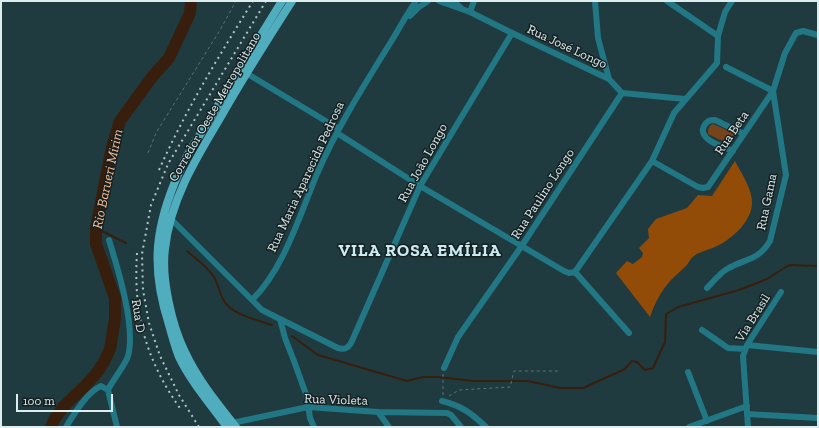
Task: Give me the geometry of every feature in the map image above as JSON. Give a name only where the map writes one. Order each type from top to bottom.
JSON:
[{"type":"main road","points":[[232,426],[192,379],[179,357],[159,289],[157,251],[162,216],[180,170],[244,60],[282,1]]},
{"type":"main road","name":"Corredor Oeste Metropolitano","points":[[232,426],[192,366],[178,334],[166,282],[164,250],[171,219],[184,183],[246,72],[292,1]]},
{"type":"main road","points":[[171,219],[168,213],[180,170]]},
{"type":"street","name":"Rua Maria Aparecida Pedrosa","points":[[252,300],[260,292],[276,267],[298,223],[317,174],[353,102],[416,1]]},
{"type":"street","name":"Rua Maria Aparecida Pedrosa","points":[[404,22],[419,7],[428,1]]},
{"type":"street","name":"Rua José Longo","points":[[439,1],[470,12],[609,79],[622,93]]},
{"type":"street","name":"Rua José Longo","points":[[453,1],[462,9]]},
{"type":"street","points":[[470,12],[474,1]]},
{"type":"street","points":[[595,1],[598,38],[609,79]]},
{"type":"street","points":[[667,1],[718,36]]},
{"type":"street","points":[[246,72],[420,186],[521,247],[569,273],[574,272],[652,162],[674,113],[685,98],[717,63],[718,36],[725,12],[732,1]]},
{"type":"street","points":[[726,66],[772,91],[785,53],[796,33],[803,31],[818,35]]},
{"type":"street","name":"Rua João Longo","points":[[280,319],[341,349],[349,347],[420,186],[512,33]]},
{"type":"street","name":"Rua Beta","points":[[652,162],[698,187],[708,187],[772,91]]},
{"type":"street","name":"Rua Gama","points":[[707,288],[727,269],[753,258],[765,250],[770,241],[786,175],[772,91]]},
{"type":"street","points":[[622,93],[685,98]]},
{"type":"street","name":"Rua Paulino Longo","points":[[444,368],[458,337],[521,247],[622,93]]},
{"type":"street","points":[[733,151],[707,139],[703,134],[706,122],[715,120],[744,134]]},
{"type":"street","points":[[171,219],[262,310],[280,319],[285,338],[304,390],[310,418],[314,427]]},
{"type":"street","name":"Rua D","points":[[108,390],[128,357],[131,341],[118,270],[109,240]]},
{"type":"street","points":[[574,272],[628,333]]},
{"type":"street","name":"Via Brasil","points":[[748,427],[743,356],[746,347],[781,292]]},
{"type":"street","points":[[702,330],[728,348],[746,347],[818,352]]},
{"type":"street","points":[[688,372],[707,421]]},
{"type":"street","points":[[66,427],[92,392],[101,386],[108,390],[117,427]]},
{"type":"street","points":[[442,400],[459,406],[470,413],[486,427]]},
{"type":"street","points":[[689,427],[747,406]]},
{"type":"street","name":"Rua Violeta","points":[[232,426],[308,407],[378,412],[440,413],[451,415],[461,427]]},
{"type":"street","points":[[378,412],[389,427]]},
{"type":"street","points":[[747,414],[818,418]]},
{"type":"path","points":[[148,153],[156,133],[220,30],[236,1]]},
{"type":"path","points":[[443,386],[444,368]]},
{"type":"path","points":[[442,400],[459,390],[510,387],[514,371],[560,371]]},
{"type":"shaded area","points":[[713,124],[735,134],[729,144],[708,134],[710,126]]},
{"type":"shaded area","points":[[735,161],[746,181],[752,197],[749,216],[740,229],[729,239],[696,254],[692,258],[664,288],[650,317],[616,273],[627,261],[633,264],[642,257],[643,253],[639,248],[649,238],[648,229],[656,219],[687,208],[698,195],[712,196]]},
{"type":"waterway","name":"Rio Barueri Mirim","points":[[51,427],[63,407],[96,374],[110,349],[115,319],[115,298],[96,244],[96,228],[112,147],[120,121],[152,77],[169,58],[190,13],[191,1]]},
{"type":"waterway","points":[[96,228],[126,243]]},
{"type":"waterway","points":[[187,251],[211,273],[216,280],[223,299],[231,309],[242,315],[272,325]]},
{"type":"waterway","points":[[292,336],[318,355],[407,381],[423,377],[439,377],[473,381],[528,381],[560,388],[583,388],[625,369],[632,361],[637,362],[645,370],[653,368],[665,342],[666,314],[678,307],[739,290],[767,279],[789,265],[818,266]]},
{"type":"railway","points":[[159,170],[191,105],[253,1]]},
{"type":"railway","points":[[199,427],[179,395],[160,356],[149,323],[143,290],[142,254],[151,205],[168,164],[266,1]]},
{"type":"railway","points":[[137,253],[137,296],[144,336],[159,374],[182,411]]},
{"type":"district","name":"VILA ROSA EMÍLIA","points":[[420,251]]}]
